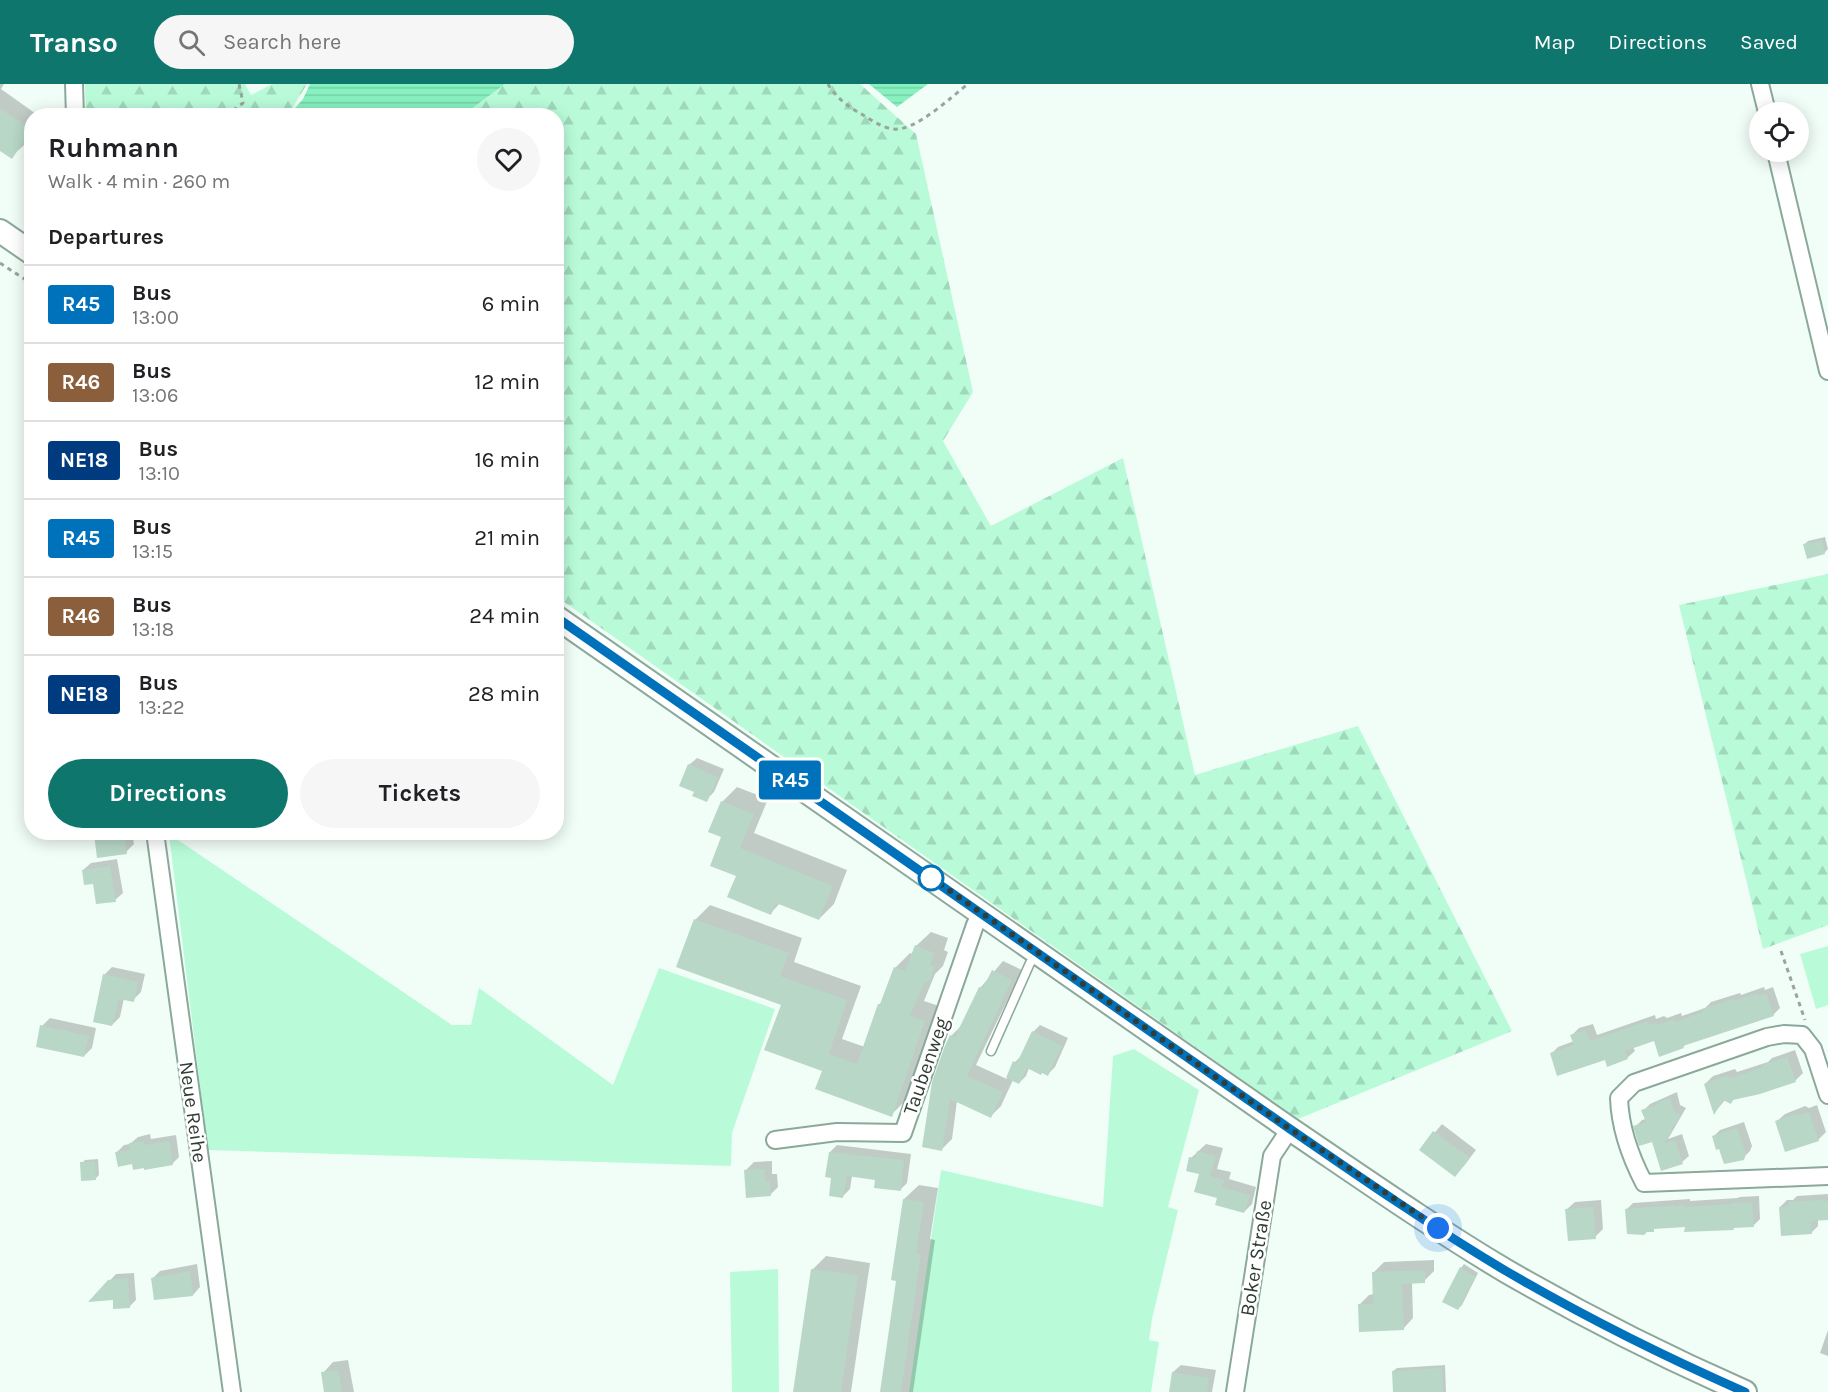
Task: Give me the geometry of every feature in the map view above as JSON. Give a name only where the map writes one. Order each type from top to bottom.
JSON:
[{"type":"main road","points":[[0,231],[24,248]]},
{"type":"main road","points":[[564,623],[1400,1204],[1504,1270],[1628,1338],[1745,1392]]},
{"type":"street","points":[[74,84],[75,108]]},
{"type":"street","points":[[1760,84],[1764,102]]},
{"type":"street","points":[[1778,162],[1828,370]]},
{"type":"street","name":"Neue Reihe","points":[[156,840],[232,1392]]},
{"type":"street","name":"Taubenweg","points":[[775,1140],[837,1132],[903,1133],[981,913]]},
{"type":"street","points":[[1828,1095],[1813,1049],[1802,1035],[1784,1034],[1767,1037],[1634,1083],[1619,1098],[1619,1119],[1635,1166],[1644,1183],[1828,1176]]},
{"type":"street","name":"Boker Straße","points":[[1234,1392],[1272,1156],[1290,1129]]},
{"type":"lane","points":[[990,1051],[1030,963],[1037,953]]},
{"type":"path","points":[[236,108],[243,103],[239,84]]},
{"type":"path","points":[[828,84],[854,110],[893,130],[913,126],[968,84]]},
{"type":"path","points":[[0,262],[24,278]]},
{"type":"path","points":[[1781,951],[1807,1023],[1802,1035]]},
{"type":"green space","points":[[85,84],[245,84],[251,95],[272,84],[307,84],[292,108],[86,108]]},
{"type":"green space","points":[[505,84],[860,84],[916,134],[973,392],[943,441],[991,526],[1123,458],[1195,775],[1358,726],[1512,1031],[1298,1119],[564,602],[564,108],[472,108]]},
{"type":"green space","points":[[1828,574],[1828,925],[1763,949],[1679,605]]},
{"type":"green space","points":[[170,840],[178,840],[452,1025],[471,1025],[479,988],[613,1085],[659,968],[775,1009],[732,1133],[731,1166],[208,1150]]},
{"type":"green space","points":[[1828,946],[1828,1005],[1816,1009],[1800,954]]},
{"type":"green space","points":[[1134,1049],[1199,1090],[1168,1207],[1178,1210],[1152,1319],[1149,1340],[1159,1342],[1151,1392],[909,1392],[941,1170],[1103,1207],[1113,1056]]},
{"type":"green space","points":[[778,1269],[779,1392],[732,1392],[730,1272]]},
{"type":"shaded area","points":[[310,84],[505,84],[472,108],[295,108],[303,99]]},
{"type":"shaded area","points":[[869,84],[928,84],[897,107]]},
{"type":"building","points":[[0,108],[24,125],[24,141],[12,159],[0,151]]},
{"type":"building","points":[[1822,540],[1825,554],[1807,559],[1803,544]]},
{"type":"building","points":[[688,764],[718,777],[707,802],[692,796],[694,792],[679,786]]},
{"type":"building","points":[[721,801],[754,814],[740,848],[833,886],[819,920],[776,903],[771,915],[727,897],[736,876],[710,866],[721,837],[708,832]]},
{"type":"building","points":[[95,840],[125,840],[127,854],[97,858]]},
{"type":"building","points":[[110,866],[116,902],[96,904],[93,884],[84,885],[82,870]]},
{"type":"building","points":[[694,919],[789,953],[780,976],[847,1000],[829,1054],[857,1064],[894,967],[905,971],[915,945],[934,953],[930,965],[935,966],[929,983],[925,981],[910,1016],[925,1021],[892,1117],[815,1089],[822,1071],[764,1050],[781,1005],[676,967]]},
{"type":"building","points":[[992,970],[1012,980],[967,1076],[1003,1092],[991,1118],[950,1099],[942,1151],[922,1147],[932,1082],[944,1048],[950,1035],[955,1037],[979,987],[983,988]]},
{"type":"building","points":[[103,974],[138,982],[134,1002],[119,999],[112,1026],[93,1022]]},
{"type":"building","points":[[1757,993],[1758,996],[1766,993],[1774,1016],[1683,1046],[1684,1048],[1659,1057],[1654,1041],[1625,1051],[1628,1059],[1607,1067],[1605,1060],[1557,1076],[1550,1053],[1574,1045],[1570,1035],[1586,1030],[1590,1041],[1648,1021],[1649,1025],[1674,1019],[1675,1022],[1703,1012],[1702,1009]]},
{"type":"building","points":[[40,1025],[89,1036],[84,1057],[36,1047]]},
{"type":"building","points":[[1032,1031],[1062,1046],[1048,1076],[1027,1068],[1019,1084],[1006,1078],[1013,1061],[1017,1063]]},
{"type":"building","points":[[1787,1057],[1796,1082],[1733,1100],[1731,1104],[1723,1100],[1714,1115],[1704,1084],[1728,1075],[1729,1079]]},
{"type":"building","points":[[1670,1098],[1674,1111],[1681,1115],[1671,1127],[1672,1130],[1664,1144],[1675,1140],[1683,1164],[1661,1171],[1652,1142],[1639,1146],[1633,1126],[1646,1122],[1641,1110]]},
{"type":"building","points":[[1809,1112],[1819,1141],[1785,1152],[1775,1121]]},
{"type":"building","points":[[1737,1128],[1746,1154],[1744,1160],[1724,1164],[1719,1149],[1716,1150],[1712,1136]]},
{"type":"building","points":[[1433,1131],[1470,1158],[1455,1177],[1419,1150]]},
{"type":"building","points":[[144,1141],[144,1145],[169,1141],[173,1165],[144,1170],[144,1168],[133,1170],[132,1164],[118,1167],[115,1152],[130,1150],[129,1143]]},
{"type":"building","points":[[1197,1151],[1216,1156],[1210,1176],[1224,1180],[1222,1187],[1250,1195],[1244,1213],[1215,1205],[1217,1198],[1194,1192],[1199,1174],[1186,1171],[1189,1157],[1195,1158]]},
{"type":"building","points":[[829,1152],[904,1160],[901,1191],[874,1188],[875,1180],[847,1176],[843,1198],[829,1196],[831,1178],[825,1177]]},
{"type":"building","points":[[80,1162],[95,1162],[96,1180],[81,1181]]},
{"type":"building","points":[[765,1169],[765,1181],[770,1181],[771,1196],[746,1198],[744,1170]]},
{"type":"building","points":[[903,1199],[924,1202],[916,1253],[921,1254],[901,1392],[880,1392],[896,1281],[891,1280]]},
{"type":"building","points":[[1828,1201],[1828,1220],[1811,1221],[1812,1234],[1781,1236],[1779,1207],[1789,1206],[1789,1202]]},
{"type":"building","points":[[1752,1202],[1754,1227],[1684,1232],[1685,1227],[1654,1229],[1654,1232],[1647,1232],[1644,1235],[1627,1234],[1625,1209]]},
{"type":"building","points":[[1593,1207],[1596,1239],[1568,1241],[1565,1209]]},
{"type":"building","points":[[1460,1267],[1475,1277],[1458,1310],[1442,1302]]},
{"type":"building","points":[[811,1269],[858,1275],[841,1392],[793,1392]]},
{"type":"building","points":[[1425,1270],[1425,1283],[1402,1284],[1404,1330],[1359,1332],[1358,1304],[1373,1304],[1372,1272]]},
{"type":"building","points":[[190,1271],[193,1296],[154,1300],[151,1278]]},
{"type":"building","points":[[128,1278],[130,1308],[113,1309],[113,1300],[88,1302],[108,1280]]},
{"type":"building","points":[[1442,1368],[1443,1392],[1393,1392],[1392,1371]]},
{"type":"building","points":[[338,1370],[342,1392],[324,1392],[321,1372]]},
{"type":"building","points":[[1172,1372],[1209,1378],[1207,1392],[1169,1392]]},
{"type":"bus line","name":"R45","points":[[564,623],[1400,1204],[1504,1270],[1581,1313],[1690,1368],[1745,1392]]},
{"type":"route","points":[[931,878],[923,872],[1290,1129],[1438,1228]]}]
